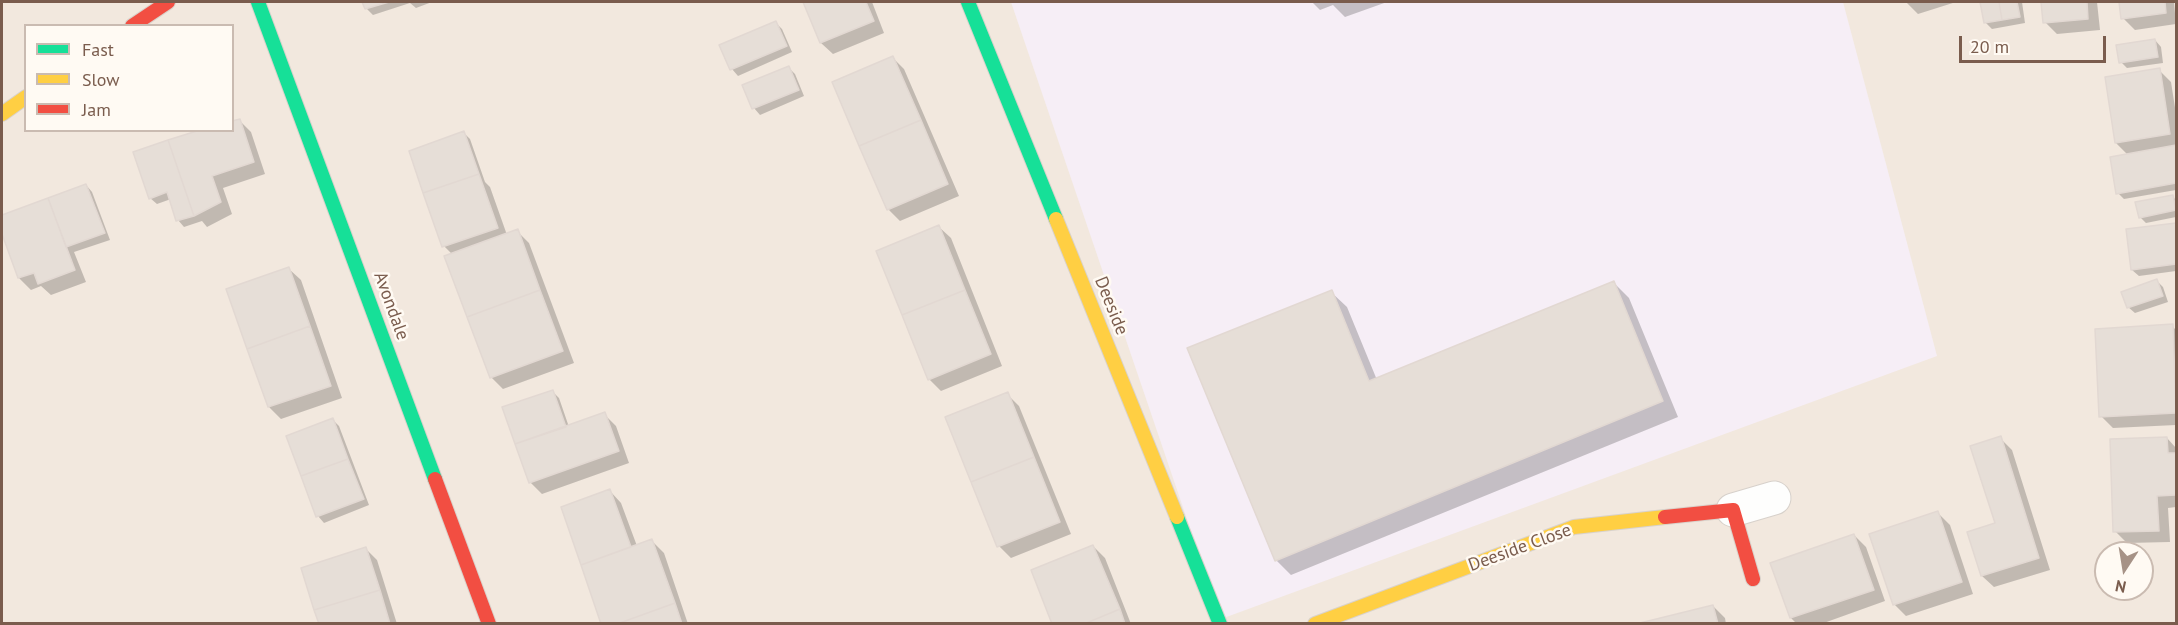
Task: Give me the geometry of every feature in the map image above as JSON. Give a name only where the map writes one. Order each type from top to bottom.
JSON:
[{"type":"street","points":[[135,24],[168,2]]},
{"type":"street","name":"Avondale","points":[[258,2],[489,624]]},
{"type":"street","name":"Deeside","points":[[968,2],[1220,624]]},
{"type":"street","points":[[2,114],[24,98]]},
{"type":"street","name":"Deeside Close","points":[[1315,624],[1574,527],[1734,510],[1774,498]]},
{"type":"street","points":[[1734,510],[1753,579]]},
{"type":"shaded area","points":[[2,2],[2176,2],[2176,623],[2,623]]},
{"type":"shaded area","points":[[1011,2],[1843,2],[1937,356],[1221,619]]},
{"type":"building","points":[[362,2],[389,2],[365,9]]},
{"type":"building","points":[[803,2],[866,2],[874,21],[820,43]]},
{"type":"building","points":[[1980,2],[1999,2],[2002,20],[1984,23]]},
{"type":"building","points":[[1999,2],[2017,2],[2020,17],[2002,20]]},
{"type":"building","points":[[2041,2],[2087,2],[2088,19],[2043,23]]},
{"type":"building","points":[[2119,2],[2165,2],[2166,13],[2121,19]]},
{"type":"building","points":[[776,21],[787,46],[730,70],[719,45]]},
{"type":"building","points":[[2155,39],[2158,57],[2119,63],[2116,45]]},
{"type":"building","points":[[893,56],[921,120],[859,146],[832,82]]},
{"type":"building","points":[[789,66],[799,90],[752,109],[742,85]]},
{"type":"building","points":[[2160,68],[2170,134],[2115,143],[2105,77]]},
{"type":"building","points":[[240,119],[254,162],[212,176],[221,202],[194,216],[168,140],[194,132],[234,132],[234,120]]},
{"type":"building","points":[[921,120],[948,184],[887,210],[859,146]]},
{"type":"building","points":[[464,131],[479,174],[423,193],[409,151]]},
{"type":"building","points":[[168,140],[194,216],[176,221],[167,192],[149,199],[133,152]]},
{"type":"building","points":[[2176,145],[2176,183],[2116,194],[2110,157]]},
{"type":"building","points":[[479,174],[498,228],[442,247],[423,193]]},
{"type":"building","points":[[86,184],[105,233],[66,247],[48,198]]},
{"type":"building","points":[[2173,195],[2176,210],[2139,218],[2135,202]]},
{"type":"building","points":[[48,198],[75,270],[38,284],[34,273],[18,278],[2,234],[2,215]]},
{"type":"building","points":[[2176,223],[2176,264],[2131,270],[2126,229]]},
{"type":"building","points":[[939,225],[965,290],[902,315],[876,251]]},
{"type":"building","points":[[518,229],[540,290],[467,317],[444,256]]},
{"type":"building","points":[[289,267],[310,326],[247,349],[226,289]]},
{"type":"building","points":[[2157,279],[2163,296],[2127,308],[2121,292]]},
{"type":"building","points":[[1614,281],[1663,401],[1275,561],[1187,348],[1332,290],[1369,381]]},
{"type":"building","points":[[540,290],[563,351],[490,378],[467,317]]},
{"type":"building","points":[[965,290],[991,354],[928,380],[902,315]]},
{"type":"building","points":[[2173,324],[2176,413],[2099,417],[2095,329]]},
{"type":"building","points":[[310,326],[331,386],[268,407],[247,349]]},
{"type":"building","points":[[553,390],[566,427],[515,444],[502,407]]},
{"type":"building","points":[[1008,392],[1034,457],[971,482],[945,417]]},
{"type":"building","points":[[605,412],[619,451],[529,483],[515,444]]},
{"type":"building","points":[[333,418],[348,459],[301,476],[286,436]]},
{"type":"building","points":[[2001,436],[2039,558],[1981,576],[1967,532],[1995,523],[1970,446]]},
{"type":"building","points":[[2167,437],[2168,453],[2176,453],[2176,495],[2157,496],[2159,531],[2113,532],[2110,439]]},
{"type":"building","points":[[1034,457],[1060,522],[997,547],[971,482]]},
{"type":"building","points":[[348,459],[364,499],[316,517],[301,476]]},
{"type":"building","points":[[610,489],[631,547],[581,565],[561,507]]},
{"type":"building","points":[[1938,511],[1962,582],[1893,605],[1869,534]]},
{"type":"building","points":[[1854,534],[1874,590],[1790,618],[1770,563]]},
{"type":"building","points":[[652,539],[675,603],[617,624],[601,624],[581,565]]},
{"type":"building","points":[[1093,545],[1120,609],[1084,624],[1052,624],[1031,570]]},
{"type":"building","points":[[366,547],[380,590],[314,610],[301,568]]},
{"type":"building","points":[[380,590],[390,624],[319,624],[314,610]]},
{"type":"building","points":[[675,603],[682,624],[617,624]]},
{"type":"building","points":[[1713,605],[1718,624],[1640,624],[1640,623]]},
{"type":"building","points":[[1120,609],[1125,624],[1084,624]]},
{"type":"traffic: fast","points":[[258,2],[435,479]]},
{"type":"traffic: fast","points":[[968,2],[1056,219]]},
{"type":"traffic: fast","points":[[1177,517],[1220,624]]},
{"type":"traffic: slow","points":[[2,114],[24,98]]},
{"type":"traffic: slow","points":[[1056,219],[1177,517]]},
{"type":"traffic: slow","points":[[1315,624],[1574,527],[1665,517]]},
{"type":"traffic: jam","points":[[135,24],[168,2]]},
{"type":"traffic: jam","points":[[435,479],[489,624]]},
{"type":"traffic: jam","points":[[1665,517],[1733,510],[1753,579]]}]
